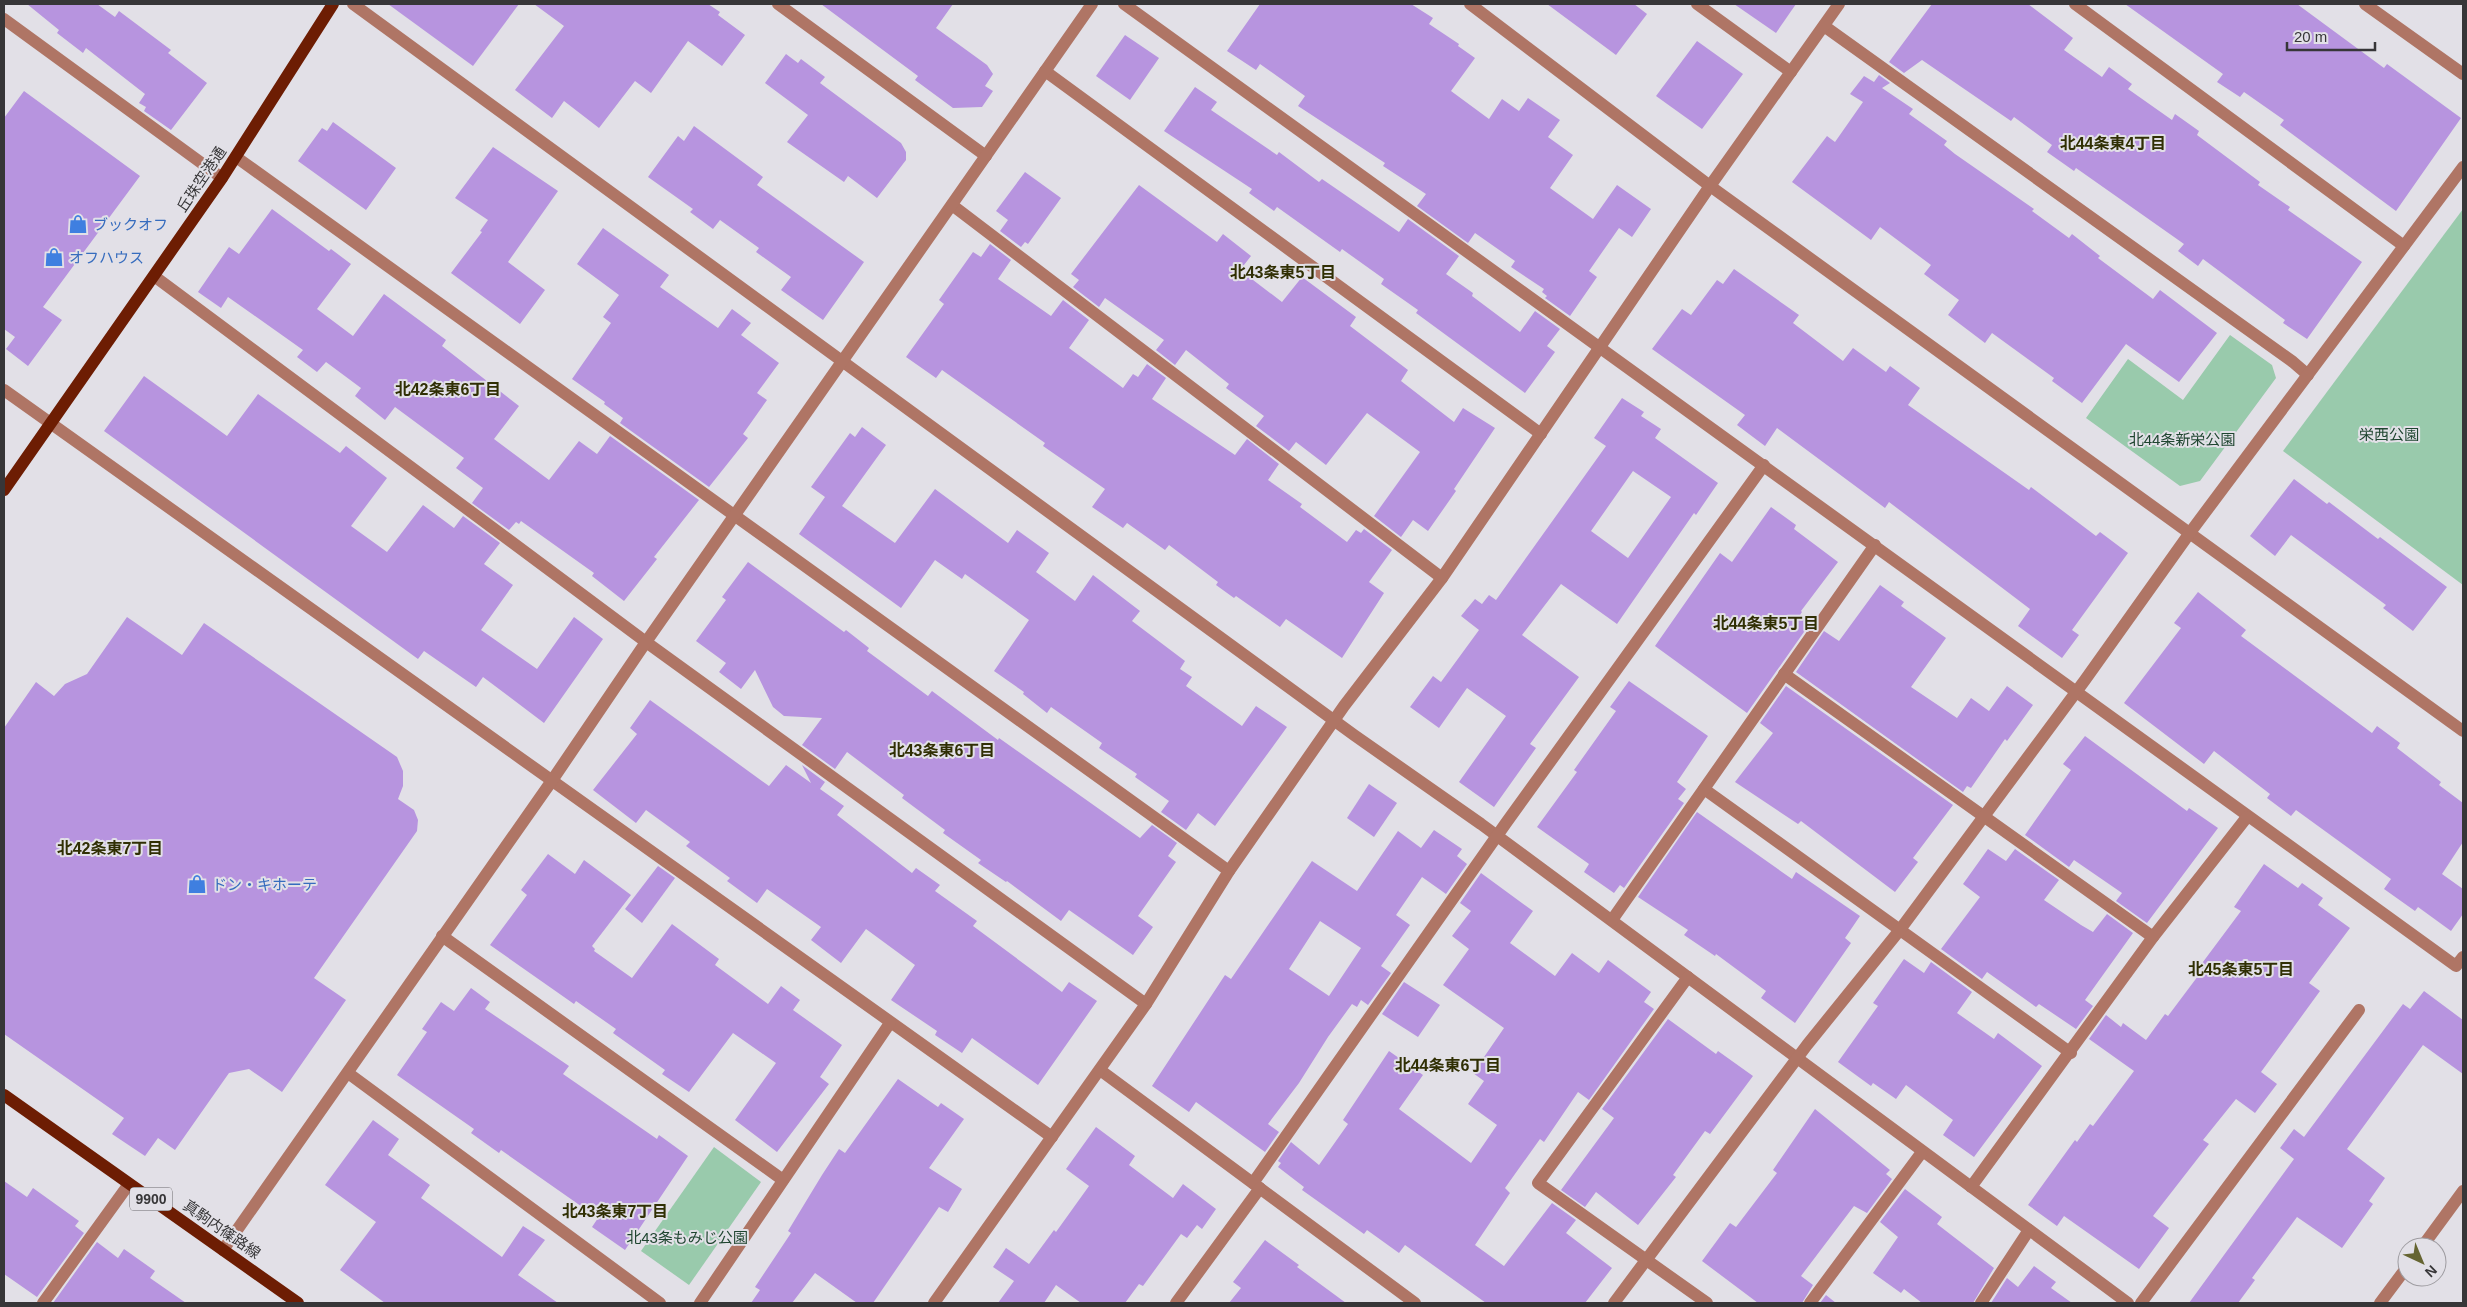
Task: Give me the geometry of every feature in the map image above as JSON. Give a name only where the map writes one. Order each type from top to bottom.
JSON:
[{"type":"main road","name":"丘珠空港通","points":[[4,490],[222,178],[333,4]]},
{"type":"main road","name":"真駒内篠路線","points":[[4,1095],[298,1303]]},
{"type":"street","points":[[353,4],[1334,721],[1612,920],[1796,1059],[2128,1303]]},
{"type":"street","points":[[778,4],[986,156]]},
{"type":"street","points":[[223,1250],[1092,4]]},
{"type":"street","points":[[1124,4],[2456,966],[2463,957]]},
{"type":"street","points":[[1470,4],[1710,186],[2463,731]]},
{"type":"street","points":[[1696,4],[1791,72]]},
{"type":"street","points":[[934,1303],[1146,1004],[1229,871],[1334,721],[1442,578],[1710,186],[1839,4]]},
{"type":"street","points":[[2075,4],[2404,246]]},
{"type":"street","points":[[2365,4],[2463,74]]},
{"type":"street","points":[[4,19],[222,178]]},
{"type":"street","points":[[1824,26],[2308,375]]},
{"type":"street","points":[[1045,70],[1541,434]]},
{"type":"street","points":[[236,157],[1229,871]]},
{"type":"street","points":[[1614,1303],[1796,1059],[1899,931],[2190,534],[2463,167]]},
{"type":"street","points":[[952,205],[1442,578]]},
{"type":"street","points":[[154,276],[646,642],[1146,1004]]},
{"type":"street","points":[[4,390],[551,782],[1052,1137]]},
{"type":"street","points":[[1176,1303],[1497,836],[1764,465]]},
{"type":"street","points":[[1612,920],[1875,545]]},
{"type":"street","points":[[1784,674],[2153,937]]},
{"type":"street","points":[[1704,790],[2070,1053]]},
{"type":"street","points":[[1971,1187],[2153,937],[2248,817]]},
{"type":"street","points":[[442,936],[783,1180]]},
{"type":"street","points":[[1688,977],[1538,1184],[1707,1303]]},
{"type":"street","points":[[2141,1303],[2359,1010]]},
{"type":"street","points":[[700,1303],[890,1023]]},
{"type":"street","points":[[1100,1070],[1256,1186],[1401,1299],[1415,1303]]},
{"type":"street","points":[[348,1073],[660,1303]]},
{"type":"street","points":[[1810,1303],[1922,1152]]},
{"type":"street","points":[[43,1303],[129,1184]]},
{"type":"street","points":[[2429,1237],[2463,1191]]},
{"type":"street","points":[[1981,1303],[2029,1230]]},
{"type":"street","points":[[2380,1303],[2397,1280]]},
{"type":"green space","name":"栄西公園","points":[[2463,209],[2463,585],[2283,451]]},
{"type":"green space","name":"北44条新栄公園","points":[[2230,335],[2272,365],[2276,378],[2200,481],[2180,486],[2086,418],[2128,359],[2183,400]]},
{"type":"green space","name":"北43条もみじ公園","points":[[714,1147],[761,1182],[689,1285],[641,1251]]},
{"type":"building","points":[[27,4],[97,4],[115,17],[119,11],[171,50],[168,53],[207,83],[171,130],[144,111],[146,107],[139,103],[145,94],[86,48],[83,53],[57,33],[59,30]]},
{"type":"building","points":[[388,4],[519,4],[473,66]]},
{"type":"building","points":[[534,4],[708,4],[720,12],[718,15],[745,35],[722,66],[688,41],[651,93],[635,81],[599,128],[564,101],[552,118],[515,90],[564,26]]},
{"type":"building","points":[[821,4],[953,4],[936,28],[987,65],[993,74],[985,86],[993,91],[982,107],[953,108],[915,80],[918,76]]},
{"type":"building","points":[[1260,4],[1411,4],[1433,18],[1429,24],[1459,44],[1458,46],[1475,58],[1451,91],[1489,119],[1502,99],[1519,111],[1528,98],[1560,120],[1548,137],[1573,155],[1550,188],[1593,219],[1617,185],[1651,209],[1632,237],[1619,228],[1589,271],[1597,277],[1570,316],[1545,298],[1547,296],[1542,292],[1544,289],[1511,267],[1515,261],[1475,233],[1468,243],[1417,206],[1426,194],[1383,166],[1385,163],[1298,106],[1305,96],[1260,64],[1256,70],[1227,51]]},
{"type":"building","points":[[1547,4],[1634,4],[1647,14],[1616,55]]},
{"type":"building","points":[[1734,4],[1796,4],[1776,33]]},
{"type":"building","points":[[1932,4],[2028,4],[2073,38],[2064,50],[2102,77],[2109,67],[2132,84],[2128,89],[2172,120],[2175,114],[2199,131],[2197,135],[2260,182],[2258,185],[2290,207],[2288,210],[2362,262],[2307,339],[2283,323],[2285,320],[2203,259],[2198,266],[2178,251],[2184,244],[2076,168],[2074,171],[2047,152],[2052,145],[2014,117],[2011,121],[1922,60],[1904,73],[1889,62]]},
{"type":"building","points":[[2125,4],[2297,4],[2384,68],[2387,64],[2461,118],[2396,211],[2280,125],[2284,120],[2244,92],[2240,97],[2217,82],[2223,74]]},
{"type":"building","points":[[1125,35],[1159,58],[1130,100],[1096,76]]},
{"type":"building","points":[[1697,41],[1743,74],[1702,129],[1656,96]]},
{"type":"building","points":[[786,54],[798,63],[801,59],[825,77],[820,83],[901,143],[906,152],[906,160],[877,198],[848,176],[844,182],[787,142],[808,115],[765,83]]},
{"type":"building","points":[[1879,75],[1890,83],[1882,88],[1913,109],[1909,114],[1947,141],[1944,145],[1955,154],[2034,209],[2032,211],[2069,238],[2072,234],[2100,256],[2098,258],[2153,299],[2160,290],[2217,333],[2179,382],[2126,344],[2082,403],[2052,381],[2054,378],[1992,333],[1985,343],[1948,315],[1959,300],[1924,274],[1931,265],[1880,227],[1871,240],[1792,182],[1827,136],[1835,142],[1863,102],[1850,94],[1864,76],[1874,82]]},
{"type":"building","points":[[1195,87],[1217,102],[1211,110],[1277,155],[1279,152],[1319,182],[1322,179],[1399,232],[1408,219],[1459,256],[1446,274],[1473,293],[1472,296],[1520,332],[1535,311],[1560,329],[1547,346],[1555,352],[1525,393],[1416,313],[1418,310],[1381,284],[1384,279],[1342,249],[1340,252],[1277,207],[1274,211],[1249,193],[1252,189],[1164,131]]},
{"type":"building","points":[[24,91],[140,176],[43,307],[62,320],[28,366],[6,349],[15,337],[4,329],[4,118]]},
{"type":"building","points":[[333,122],[396,168],[366,210],[298,161],[322,128],[327,131]]},
{"type":"building","points":[[694,126],[763,177],[757,185],[864,262],[823,320],[781,290],[791,277],[756,252],[759,248],[720,220],[713,229],[690,212],[693,209],[648,177],[678,136],[684,141]]},
{"type":"building","points":[[493,147],[558,191],[508,262],[545,290],[520,324],[451,273],[482,232],[480,231],[488,220],[455,198]]},
{"type":"building","points":[[1025,172],[1061,198],[1028,244],[1025,242],[1021,247],[1000,231],[1008,220],[996,211]]},
{"type":"building","points":[[1139,185],[1217,242],[1223,234],[1251,256],[1240,270],[1282,302],[1302,277],[1356,317],[1350,326],[1408,370],[1401,381],[1454,422],[1463,408],[1495,428],[1454,489],[1456,491],[1428,531],[1413,520],[1401,537],[1374,516],[1420,452],[1367,413],[1326,465],[1296,442],[1289,451],[1256,426],[1264,416],[1226,388],[1229,384],[1186,350],[1175,365],[1156,350],[1164,340],[1105,298],[1099,307],[1073,287],[1079,280],[1071,274]]},
{"type":"building","points":[[272,209],[329,251],[331,249],[351,264],[317,309],[353,336],[384,294],[446,340],[442,346],[519,406],[494,439],[549,480],[579,441],[597,454],[610,436],[699,500],[654,557],[657,559],[624,601],[592,576],[594,573],[521,521],[519,524],[516,522],[509,530],[472,503],[483,488],[456,468],[464,458],[395,407],[385,420],[355,396],[361,388],[326,362],[317,372],[297,357],[303,350],[228,297],[221,308],[198,292],[229,247],[239,254]]},
{"type":"building","points":[[603,228],[669,275],[660,287],[718,328],[732,309],[751,323],[741,335],[779,363],[757,393],[767,400],[743,434],[748,438],[709,487],[620,423],[623,418],[604,404],[605,402],[572,379],[611,323],[603,317],[619,295],[577,264]]},
{"type":"building","points":[[990,244],[1011,260],[998,279],[1051,316],[1063,300],[1089,320],[1069,348],[1123,388],[1133,374],[1138,377],[1147,364],[1166,378],[1152,399],[1235,455],[1247,439],[1279,464],[1268,480],[1302,504],[1300,507],[1347,542],[1356,530],[1361,533],[1364,529],[1392,550],[1369,582],[1384,593],[1342,658],[1286,619],[1280,627],[1236,596],[1234,598],[1216,585],[1218,582],[1169,545],[1165,550],[1127,523],[1123,528],[1092,507],[1105,489],[1043,446],[1045,443],[942,370],[936,378],[906,357],[944,304],[939,300],[973,252],[981,257]]},
{"type":"building","points":[[1734,269],[1799,315],[1793,323],[1843,361],[1853,348],[1886,372],[1890,366],[1920,388],[1908,405],[2029,490],[2031,487],[2096,536],[2100,532],[2128,553],[2072,630],[2079,635],[2062,658],[2018,626],[2030,609],[1889,502],[1885,508],[1777,428],[1765,446],[1737,425],[1745,415],[1652,349],[1682,309],[1691,315],[1717,280],[1723,284]]},
{"type":"building","points":[[144,376],[227,436],[258,394],[340,453],[346,446],[387,478],[351,526],[387,552],[423,505],[454,528],[463,516],[500,543],[484,564],[513,585],[481,630],[537,669],[574,617],[603,639],[544,723],[483,677],[476,687],[424,651],[418,659],[104,431]]},
{"type":"building","points":[[1622,398],[1644,412],[1641,416],[1661,429],[1655,438],[1718,483],[1696,515],[1694,513],[1617,624],[1561,584],[1522,635],[1579,677],[1530,744],[1536,748],[1494,807],[1459,782],[1506,716],[1467,688],[1439,728],[1410,707],[1433,676],[1441,682],[1479,630],[1461,616],[1475,599],[1482,604],[1489,595],[1496,600],[1606,446],[1594,438]],"holes":[[[1633,471],[1671,497],[1628,558],[1591,531]]]},
{"type":"building","points":[[862,427],[886,445],[842,506],[895,543],[935,489],[1008,543],[1017,530],[1049,553],[1036,572],[1075,601],[1093,575],[1140,611],[1132,621],[1185,661],[1180,669],[1192,677],[1186,686],[1242,726],[1256,706],[1287,727],[1215,826],[1198,813],[1186,830],[1161,812],[1169,801],[1135,777],[1137,774],[1099,748],[1102,743],[1051,707],[1047,713],[1023,694],[1024,692],[994,671],[1029,620],[965,574],[962,579],[935,560],[901,608],[799,534],[825,497],[811,487],[850,433],[855,437]]},
{"type":"building","points":[[2294,479],[2327,504],[2329,502],[2378,539],[2380,537],[2447,587],[2413,631],[2383,608],[2386,605],[2291,535],[2275,556],[2250,536]]},
{"type":"building","points":[[1771,507],[1796,525],[1794,529],[1838,562],[1801,611],[1800,615],[1811,622],[1747,713],[1655,646],[1720,553],[1732,562]]},
{"type":"building","points":[[748,562],[844,632],[846,630],[869,648],[867,651],[928,696],[932,691],[998,740],[999,738],[1140,838],[1152,825],[1177,843],[1168,856],[1176,862],[1138,916],[1153,927],[1133,955],[1069,910],[1061,921],[1007,881],[978,863],[981,860],[943,833],[945,830],[902,798],[904,795],[847,752],[835,769],[802,745],[822,718],[784,716],[773,707],[755,670],[741,689],[719,672],[726,663],[696,641],[726,600],[722,597]]},
{"type":"building","points":[[1880,585],[1904,602],[1901,606],[1946,638],[1911,687],[1957,718],[1971,698],[1989,711],[2007,686],[2033,705],[2007,741],[2005,739],[1971,788],[1967,786],[1963,792],[1796,672],[1824,631],[1839,641]]},
{"type":"building","points":[[2198,592],[2246,630],[2241,636],[2372,733],[2377,726],[2400,743],[2397,748],[2441,782],[2439,785],[2463,803],[2463,842],[2442,874],[2463,889],[2463,914],[2451,931],[2418,907],[2415,911],[2384,889],[2391,879],[2296,810],[2291,816],[2267,798],[2270,794],[2214,751],[2204,764],[2124,703],[2181,628],[2174,623]]},
{"type":"building","points":[[127,617],[182,655],[204,623],[397,757],[403,771],[403,786],[398,799],[414,810],[418,820],[417,831],[314,978],[346,1000],[282,1092],[249,1069],[229,1073],[175,1150],[158,1138],[145,1156],[112,1134],[124,1118],[4,1034],[4,728],[36,682],[54,696],[65,684],[87,674]]},
{"type":"building","points":[[1629,681],[1708,736],[1677,782],[1686,789],[1678,799],[1684,803],[1624,888],[1620,885],[1614,893],[1584,872],[1589,864],[1537,827],[1577,772],[1574,770],[1616,711],[1610,707]]},
{"type":"building","points":[[1786,686],[1953,805],[1913,858],[1918,862],[1895,892],[1801,821],[1798,824],[1735,782],[1773,733],[1760,723]]},
{"type":"building","points":[[650,700],[769,786],[786,765],[811,783],[802,765],[825,782],[820,789],[844,806],[837,815],[912,873],[916,868],[940,885],[935,891],[977,921],[973,926],[1062,992],[1069,982],[1097,1001],[1038,1085],[972,1038],[962,1053],[935,1035],[937,1031],[891,1000],[915,965],[866,929],[841,963],[811,940],[821,927],[767,889],[757,903],[727,881],[730,878],[686,846],[690,842],[646,810],[636,823],[593,790],[637,734],[630,728]]},
{"type":"building","points":[[2085,736],[2187,811],[2189,808],[2218,828],[2147,923],[2116,901],[2122,893],[2074,860],[2069,867],[2025,835],[2071,770],[2063,764]]},
{"type":"building","points":[[1369,784],[1397,803],[1374,837],[1347,818]]},
{"type":"building","points":[[1697,812],[1792,879],[1796,872],[1860,916],[1845,938],[1851,943],[1795,1023],[1761,998],[1766,991],[1716,954],[1715,956],[1684,935],[1688,930],[1638,897]]},
{"type":"building","points":[[1434,830],[1462,849],[1457,856],[1467,864],[1446,894],[1422,877],[1396,915],[1410,925],[1381,966],[1391,973],[1368,1005],[1361,1000],[1357,1007],[1352,1004],[1328,1037],[1299,1083],[1268,1124],[1279,1132],[1265,1152],[1196,1102],[1189,1112],[1152,1086],[1225,975],[1231,979],[1312,861],[1357,891],[1398,831],[1421,848]],"holes":[[[1320,921],[1361,948],[1329,996],[1289,969]]]},
{"type":"building","points":[[1988,849],[2006,861],[2015,849],[2059,880],[2044,900],[2093,932],[2107,914],[2133,933],[2085,1000],[2093,1006],[2076,1029],[2039,1004],[2036,1007],[1987,972],[1982,979],[1941,949],[1980,897],[1963,884]]},
{"type":"building","points":[[548,854],[575,874],[584,860],[631,895],[592,946],[595,949],[594,951],[632,978],[672,924],[719,959],[715,965],[768,1004],[781,986],[800,1000],[793,1010],[842,1045],[820,1077],[829,1084],[777,1152],[735,1120],[776,1063],[733,1033],[689,1092],[662,1074],[665,1070],[613,1033],[616,1029],[576,1001],[574,1004],[490,945],[527,895],[521,890]]},
{"type":"building","points":[[2264,864],[2298,888],[2302,883],[2323,898],[2318,905],[2350,928],[2309,983],[2320,991],[2261,1072],[2277,1084],[2255,1113],[2236,1099],[2203,1140],[2209,1144],[2153,1216],[2169,1228],[2139,1269],[2064,1216],[2057,1226],[2028,1205],[2075,1140],[2077,1142],[2090,1124],[2093,1126],[2134,1071],[2089,1039],[2106,1015],[2121,1027],[2123,1023],[2146,1040],[2165,1014],[2168,1016],[2201,972],[2197,970],[2241,911],[2234,907]]},
{"type":"building","points":[[658,866],[675,878],[642,923],[625,909]]},
{"type":"building","points":[[1481,873],[1533,911],[1510,943],[1555,976],[1572,953],[1599,973],[1608,960],[1651,992],[1644,1002],[1654,1009],[1589,1100],[1578,1092],[1544,1142],[1540,1139],[1505,1188],[1510,1193],[1475,1245],[1504,1266],[1552,1203],[1576,1220],[1566,1233],[1612,1268],[1585,1303],[1486,1303],[1405,1245],[1399,1253],[1367,1230],[1364,1234],[1302,1190],[1304,1187],[1278,1167],[1281,1163],[1278,1161],[1291,1142],[1319,1165],[1348,1124],[1343,1120],[1389,1051],[1423,1075],[1399,1109],[1471,1163],[1497,1125],[1468,1104],[1484,1081],[1473,1073],[1504,1028],[1443,985],[1469,949],[1452,936],[1471,911],[1460,903]]},
{"type":"building","points":[[1904,959],[1924,973],[1931,962],[1972,992],[1957,1013],[1994,1039],[1998,1033],[2042,1066],[1974,1157],[1943,1135],[1953,1120],[1906,1085],[1896,1099],[1873,1083],[1871,1086],[1838,1062],[1878,1006],[1873,1003]]},
{"type":"building","points":[[1404,982],[1440,1005],[1418,1037],[1382,1014]]},
{"type":"building","points":[[471,988],[490,1002],[485,1009],[569,1066],[563,1074],[657,1139],[659,1135],[688,1156],[625,1250],[592,1227],[598,1218],[501,1150],[499,1153],[471,1133],[474,1129],[397,1075],[427,1032],[422,1029],[441,1002],[454,1011]]},
{"type":"building","points":[[2424,991],[2463,1020],[2463,1074],[2423,1045],[2347,1149],[2385,1178],[2369,1201],[2373,1204],[2342,1248],[2297,1217],[2252,1278],[2255,1280],[2238,1303],[2189,1303],[2294,1159],[2280,1148],[2294,1129],[2304,1137],[2403,1004],[2410,1009]]},
{"type":"building","points":[[1668,1019],[1716,1054],[1718,1051],[1753,1076],[1710,1134],[1705,1131],[1673,1175],[1676,1177],[1638,1225],[1596,1192],[1585,1207],[1561,1190],[1614,1118],[1602,1109]]},
{"type":"building","points":[[898,1079],[938,1107],[941,1103],[964,1119],[929,1168],[962,1189],[948,1212],[939,1207],[873,1303],[857,1303],[815,1273],[792,1303],[751,1303],[760,1290],[755,1287],[791,1233],[788,1231],[839,1149],[845,1153]]},
{"type":"building","points":[[1815,1109],[1890,1170],[1886,1174],[1892,1179],[1867,1213],[1854,1206],[1801,1276],[1813,1285],[1802,1303],[1758,1303],[1702,1261],[1730,1223],[1736,1227],[1777,1173],[1773,1170]]},
{"type":"building","points":[[373,1120],[399,1139],[388,1155],[430,1185],[421,1198],[502,1257],[523,1226],[545,1240],[518,1275],[558,1303],[385,1303],[340,1270],[376,1222],[325,1185]]},
{"type":"building","points":[[1096,1127],[1135,1156],[1129,1165],[1173,1198],[1183,1184],[1216,1209],[1202,1229],[1197,1225],[1187,1238],[1181,1234],[1143,1286],[1139,1284],[1125,1303],[1081,1303],[1056,1285],[1044,1303],[998,1303],[1014,1281],[993,1267],[1006,1248],[1029,1264],[1054,1230],[1056,1232],[1089,1186],[1066,1169]]},
{"type":"building","points":[[4,1181],[27,1197],[33,1188],[79,1221],[75,1226],[84,1233],[37,1297],[4,1274]]},
{"type":"building","points":[[1905,1189],[1942,1217],[1937,1224],[1994,1268],[1973,1303],[1922,1303],[1904,1289],[1901,1293],[1873,1273],[1898,1237],[1880,1222]]},
{"type":"building","points":[[1265,1240],[1299,1265],[1297,1267],[1346,1303],[1229,1303],[1241,1288],[1233,1282]]},
{"type":"building","points":[[97,1242],[118,1258],[124,1249],[155,1271],[150,1278],[186,1303],[53,1303]]},
{"type":"building","points":[[2034,1266],[2056,1282],[2051,1288],[2072,1303],[1991,1303],[2007,1278],[2018,1287]]},
{"type":"building","points":[[1826,1295],[1836,1303],[1820,1303]]},
{"type":"place","name":"ブックオフ","points":[[78,224]]},
{"type":"place","name":"オフハウス","points":[[54,257]]},
{"type":"place","name":"ドン・キホーテ","points":[[197,884]]},
{"type":"district","name":"北44条東4丁目","points":[[2113,143]]},
{"type":"district","name":"北43条東5丁目","points":[[1283,272]]},
{"type":"district","name":"北42条東6丁目","points":[[448,389]]},
{"type":"district","name":"北44条東5丁目","points":[[1766,623]]},
{"type":"district","name":"北43条東6丁目","points":[[942,750]]},
{"type":"district","name":"北42条東7丁目","points":[[110,848]]},
{"type":"district","name":"北45条東5丁目","points":[[2241,969]]},
{"type":"district","name":"北44条東6丁目","points":[[1448,1065]]},
{"type":"district","name":"北43条東7丁目","points":[[615,1211]]}]
